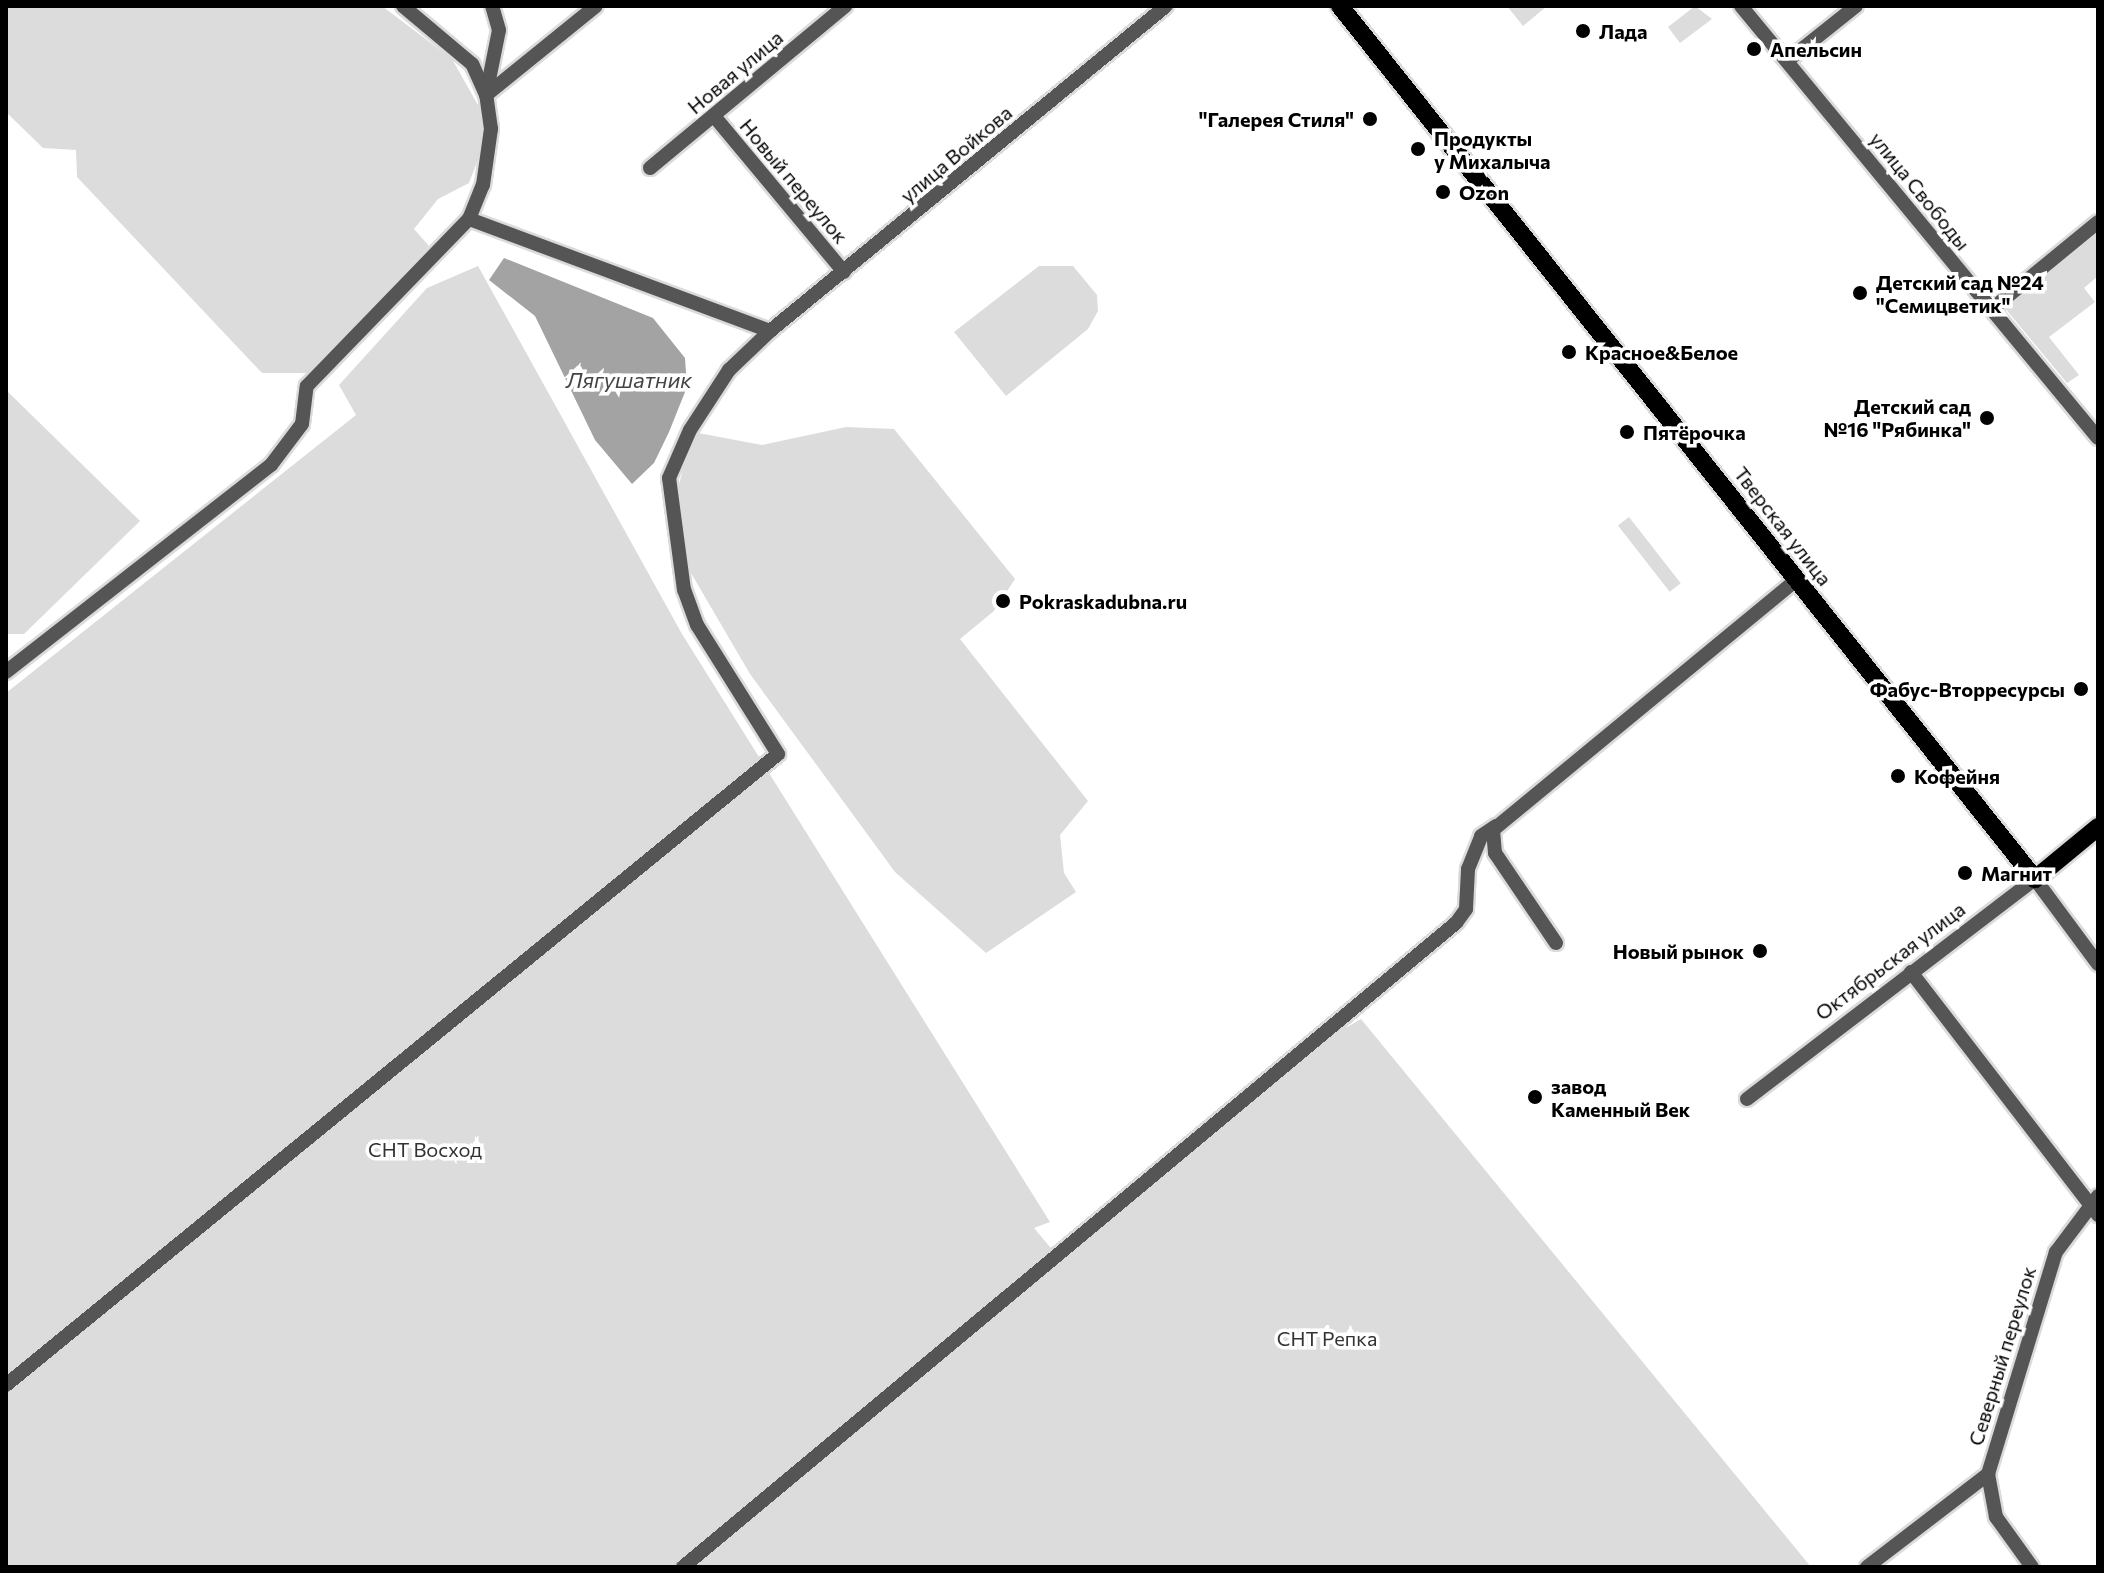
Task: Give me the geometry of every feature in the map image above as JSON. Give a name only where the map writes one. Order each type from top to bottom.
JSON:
[{"type":"main road","name":"Тверская улица","points":[[1340,6],[2035,879]]},
{"type":"main road","name":"Октябрьская улица","points":[[2035,879],[2098,827]]},
{"type":"street","points":[[6,672],[271,465],[302,424],[307,386],[469,219],[483,185],[491,129],[486,95],[472,64],[403,6]]},
{"type":"street","points":[[486,95],[499,30],[492,6]]},
{"type":"street","points":[[486,95],[596,6]]},
{"type":"street","name":"Новая улица","points":[[650,168],[845,6]]},
{"type":"street","name":"улица Войкова","points":[[6,1385],[778,754],[697,625],[669,478],[708,398],[770,331],[1166,6]]},
{"type":"street","name":"улица Свободы","points":[[1741,6],[2098,438]]},
{"type":"street","points":[[1787,61],[1856,6]]},
{"type":"street","name":"Новый переулок","points":[[714,116],[844,272]]},
{"type":"street","points":[[469,219],[770,331]]},
{"type":"street","points":[[1992,309],[2098,222]]},
{"type":"street","points":[[683,1567],[1456,923],[1466,909],[1468,869],[1481,836],[1797,579]]},
{"type":"street","points":[[1496,826],[1495,853],[1556,943]]},
{"type":"street","name":"Тверская улица","points":[[2035,879],[2098,964]]},
{"type":"street","name":"Октябрьская улица","points":[[1747,1099],[2035,879]]},
{"type":"street","name":"Северный переулок","points":[[1911,972],[2095,1205],[2056,1252],[1988,1474],[1996,1517],[2032,1567]]},
{"type":"street","points":[[1867,1567],[1988,1474]]},
{"type":"green space","points":[[6,6],[382,6],[452,59],[483,114],[481,152],[469,183],[438,199],[414,229],[429,246],[307,373],[262,373],[77,177],[76,150],[43,148],[6,112]]},
{"type":"green space","points":[[1507,6],[1547,6],[1523,26]]},
{"type":"green space","points":[[1695,6],[1712,19],[1680,43],[1668,27]]},
{"type":"green space","points":[[2097,232],[2098,276],[2084,288],[2095,302],[2049,337],[2079,375],[2067,383],[2004,307]]},
{"type":"green space","name":"СНТ Восход","points":[[478,266],[682,634],[1050,1222],[1034,1228],[1061,1260],[1328,1038],[1361,1019],[1811,1567],[6,1567],[6,693],[356,415],[339,385],[427,288]]},
{"type":"green space","points":[[1039,266],[1073,266],[1097,295],[1098,311],[1088,329],[1006,396],[954,332]]},
{"type":"green space","points":[[6,390],[140,521],[24,634],[6,634]]},
{"type":"green space","points":[[846,427],[894,429],[1015,579],[994,611],[960,639],[1088,801],[1060,835],[1064,873],[1076,892],[986,953],[895,872],[750,674],[681,556],[674,503],[693,432],[762,445]]},
{"type":"green space","points":[[1629,517],[1681,583],[1670,592],[1618,526]]},
{"type":"water","name":"Лягушатник","points":[[504,258],[653,318],[685,358],[687,387],[669,432],[654,463],[632,484],[595,440],[535,316],[489,280]]},
{"type":"place","name":"Лада","points":[[1583,31]]},
{"type":"place","name":"Апельсин","points":[[1754,49]]},
{"type":"place","name":"\"Галерея Стиля\"","points":[[1370,119]]},
{"type":"place","name":"Продукты у Михалыча","points":[[1418,149]]},
{"type":"place","name":"Ozon","points":[[1443,192]]},
{"type":"place","name":"Детский сад №24 \"Семицветик\"","points":[[1860,293]]},
{"type":"place","name":"Красное&Белое","points":[[1569,352]]},
{"type":"place","name":"Детский сад №16 \"Рябинка\"","points":[[1987,418]]},
{"type":"place","name":"Пятёрочка","points":[[1627,432]]},
{"type":"place","name":"Pokraskadubna.ru","points":[[1003,601]]},
{"type":"place","name":"Фабус-Вторресурсы","points":[[2081,689]]},
{"type":"place","name":"Кофейня","points":[[1898,776]]},
{"type":"place","name":"Магнит","points":[[1965,873]]},
{"type":"place","name":"Новый рынок","points":[[1760,951]]},
{"type":"place","name":"завод Каменный Век","points":[[1535,1097]]},
{"type":"park label","name":"СНТ Репка","points":[[1327,1338]]}]
